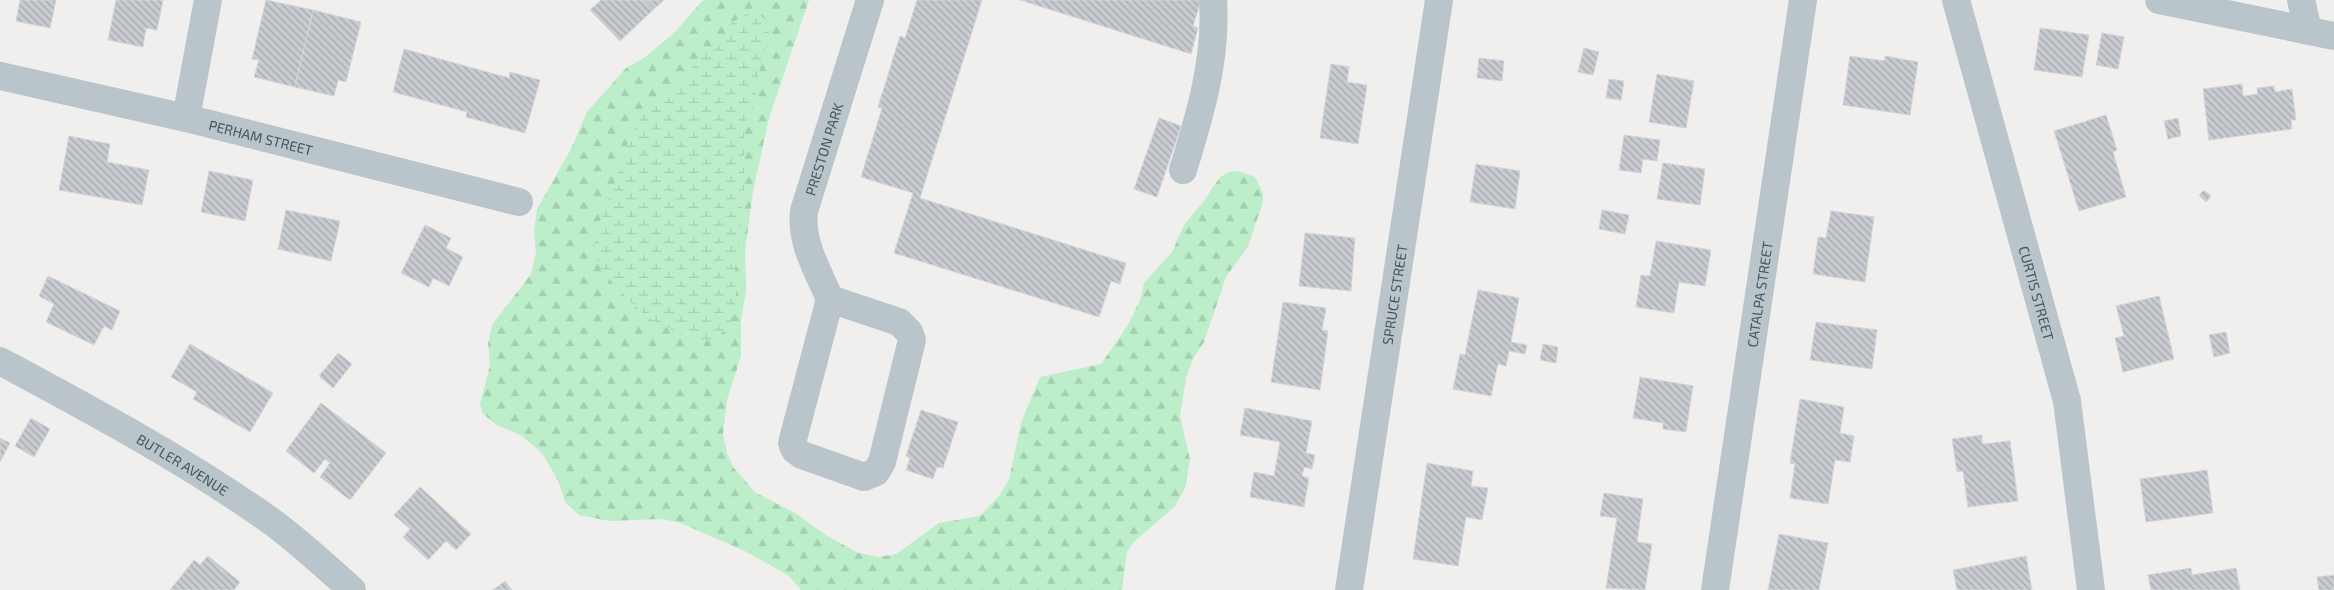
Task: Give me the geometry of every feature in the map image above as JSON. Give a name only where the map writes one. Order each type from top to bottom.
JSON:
[{"type":"street","points":[[186,118],[208,0]]},
{"type":"street","name":"PRESTON PARK","points":[[830,299],[804,237],[804,211],[870,0]]},
{"type":"street","points":[[1183,170],[1196,127],[1209,70],[1214,28],[1213,0]]},
{"type":"street","name":"SPRUCE STREET","points":[[1349,590],[1439,0]]},
{"type":"street","name":"CATALPA STREET","points":[[1715,590],[1803,0]]},
{"type":"street","name":"CURTIS STREET","points":[[1956,0],[2066,401],[2091,590]]},
{"type":"street","points":[[2159,0],[2334,36]]},
{"type":"street","points":[[2301,0],[2308,30]]},
{"type":"street","name":"PERHAM STREET","points":[[0,76],[186,118],[519,202]]},
{"type":"street","points":[[830,299],[899,322],[909,332],[912,340],[882,462],[876,472],[864,477],[802,455],[796,450],[792,442],[830,299]]},
{"type":"street","name":"BUTLER AVENUE","points":[[0,361],[124,428],[216,484],[269,520],[352,590]]},
{"type":"green space","points":[[703,0],[809,0],[769,118],[753,191],[745,253],[746,290],[741,320],[741,356],[727,400],[723,434],[727,453],[733,467],[756,493],[795,513],[824,534],[858,553],[879,557],[896,554],[939,523],[980,516],[999,496],[1009,480],[1021,423],[1040,377],[1101,364],[1128,325],[1141,298],[1144,283],[1172,252],[1184,225],[1220,177],[1229,172],[1238,171],[1255,177],[1263,193],[1263,202],[1248,246],[1226,277],[1204,342],[1193,359],[1186,378],[1180,416],[1190,460],[1185,488],[1175,506],[1132,544],[1127,552],[1122,590],[801,590],[789,576],[747,552],[678,522],[659,519],[609,521],[579,515],[565,502],[559,482],[542,453],[522,436],[497,425],[483,414],[480,404],[490,365],[488,344],[492,325],[531,274],[536,253],[534,231],[537,209],[571,149],[587,112],[626,68],[644,58],[675,32]]},
{"type":"green space","points":[[746,14],[760,15],[766,20],[769,35],[756,84],[755,99],[744,130],[744,194],[735,271],[736,296],[731,321],[725,330],[713,340],[695,342],[647,317],[616,288],[600,267],[594,253],[596,231],[619,171],[629,138],[647,105],[680,86],[700,57],[723,42],[731,23]]},
{"type":"building","points":[[20,0],[56,0],[50,28],[16,21]]},
{"type":"building","points":[[116,0],[163,0],[157,30],[146,28],[143,47],[108,40]]},
{"type":"building","points":[[266,0],[313,10],[295,87],[254,77],[259,60],[252,59]]},
{"type":"building","points":[[601,0],[645,0],[654,9],[620,41],[590,10]]},
{"type":"building","points":[[645,0],[664,0],[654,9]]},
{"type":"building","points":[[917,0],[982,0],[920,198],[1126,263],[1120,284],[1111,281],[1099,317],[894,253],[913,193],[861,177],[882,108],[878,107],[900,36],[905,38]]},
{"type":"building","points":[[1020,0],[1201,0],[1193,26],[1198,28],[1191,54]]},
{"type":"building","points":[[313,10],[361,22],[346,82],[338,80],[334,96],[295,87]]},
{"type":"building","points":[[2040,28],[2089,35],[2082,77],[2034,70]]},
{"type":"building","points":[[2102,33],[2124,37],[2118,69],[2096,65]]},
{"type":"building","points":[[1584,48],[1599,52],[1593,75],[1578,72]]},
{"type":"building","points":[[404,49],[509,78],[510,72],[540,80],[525,133],[466,117],[467,112],[393,92]]},
{"type":"building","points":[[1850,56],[1885,61],[1885,56],[1918,62],[1910,115],[1843,105]]},
{"type":"building","points":[[1479,58],[1504,61],[1502,81],[1477,78]]},
{"type":"building","points":[[1331,64],[1349,67],[1347,82],[1367,85],[1358,144],[1320,138]]},
{"type":"building","points":[[1657,74],[1694,81],[1686,128],[1649,122]]},
{"type":"building","points":[[1609,79],[1624,81],[1621,100],[1606,98]]},
{"type":"building","points":[[2242,84],[2243,96],[2258,94],[2257,88],[2274,86],[2275,92],[2292,89],[2296,120],[2291,120],[2292,129],[2209,140],[2203,89]]},
{"type":"building","points":[[2106,115],[2117,150],[2113,152],[2126,197],[2079,211],[2054,131]]},
{"type":"building","points":[[1159,118],[1181,126],[1157,197],[1134,189]]},
{"type":"building","points":[[2178,118],[2181,136],[2168,139],[2164,121]]},
{"type":"building","points":[[1624,135],[1660,140],[1657,161],[1643,159],[1641,173],[1619,170]]},
{"type":"building","points":[[69,136],[110,144],[107,162],[149,170],[142,205],[59,190]]},
{"type":"building","points":[[1663,163],[1705,169],[1700,205],[1657,199]]},
{"type":"building","points":[[1476,164],[1520,171],[1515,209],[1470,202]]},
{"type":"building","points":[[209,171],[253,180],[245,221],[201,212]]},
{"type":"building","points":[[2204,190],[2211,196],[2206,202],[2199,195]]},
{"type":"building","points":[[286,210],[340,221],[331,261],[278,249]]},
{"type":"building","points":[[1602,210],[1629,215],[1625,234],[1599,229]]},
{"type":"building","points":[[1831,211],[1874,217],[1865,282],[1813,274],[1818,237],[1826,238]]},
{"type":"building","points":[[425,225],[451,238],[446,248],[463,257],[449,286],[433,278],[429,287],[401,273]]},
{"type":"building","points":[[1305,233],[1355,238],[1351,291],[1299,286]]},
{"type":"building","points":[[1656,241],[1711,250],[1705,286],[1679,282],[1674,313],[1636,307],[1641,275],[1650,276]]},
{"type":"building","points":[[48,276],[120,311],[112,330],[104,326],[94,345],[46,322],[54,304],[39,296]]},
{"type":"building","points":[[1478,290],[1519,298],[1511,342],[1527,345],[1525,354],[1509,351],[1506,366],[1498,364],[1491,396],[1453,389],[1460,354],[1465,355]]},
{"type":"building","points":[[2159,296],[2174,359],[2123,372],[2115,338],[2124,336],[2116,306]]},
{"type":"building","points":[[1283,302],[1326,308],[1322,330],[1328,331],[1320,390],[1271,382]]},
{"type":"building","points":[[1816,322],[1877,330],[1872,369],[1810,360]]},
{"type":"building","points":[[2226,332],[2230,353],[2214,357],[2209,335]]},
{"type":"building","points":[[190,344],[273,393],[250,432],[193,399],[197,392],[171,377]]},
{"type":"building","points":[[1543,344],[1558,347],[1556,363],[1540,360]]},
{"type":"building","points":[[338,353],[352,364],[333,388],[319,376]]},
{"type":"building","points":[[1640,377],[1693,386],[1686,432],[1663,429],[1663,423],[1633,418]]},
{"type":"building","points":[[1800,399],[1844,407],[1840,433],[1854,436],[1850,462],[1835,460],[1828,504],[1790,498],[1795,464],[1790,463]]},
{"type":"building","points":[[321,403],[386,453],[350,500],[320,477],[330,463],[325,459],[314,473],[286,451]]},
{"type":"building","points":[[1245,408],[1312,421],[1306,453],[1315,455],[1312,469],[1304,467],[1302,476],[1309,478],[1304,507],[1250,497],[1254,472],[1274,476],[1280,442],[1240,435]]},
{"type":"building","points":[[921,410],[958,422],[943,468],[937,467],[933,479],[906,470],[910,458],[906,456]]},
{"type":"building","points":[[31,418],[50,429],[34,457],[15,446]]},
{"type":"building","points":[[1982,435],[1982,444],[2010,441],[2018,501],[1968,507],[1963,471],[1957,472],[1952,439]]},
{"type":"building","points":[[0,438],[10,443],[0,462]]},
{"type":"building","points":[[1427,463],[1473,471],[1471,486],[1488,488],[1482,520],[1466,517],[1458,566],[1413,559]]},
{"type":"building","points":[[2207,470],[2213,513],[2146,522],[2140,479]]},
{"type":"building","points":[[420,487],[471,534],[456,550],[446,541],[428,560],[403,537],[410,529],[394,515]]},
{"type":"building","points":[[1604,493],[1643,499],[1637,542],[1652,544],[1645,590],[1606,588],[1617,518],[1600,516]]},
{"type":"building","points":[[1779,534],[1828,543],[1819,590],[1768,590]]},
{"type":"building","points":[[208,556],[240,582],[234,590],[170,590],[194,560],[200,565]]},
{"type":"building","points":[[2026,556],[2032,590],[1957,590],[1953,570]]},
{"type":"building","points":[[2191,568],[2192,575],[2236,568],[2240,590],[2151,590],[2148,575]]},
{"type":"building","points":[[2334,575],[2334,590],[2319,590],[2317,577]]},
{"type":"building","points":[[505,581],[512,590],[493,590]]}]
